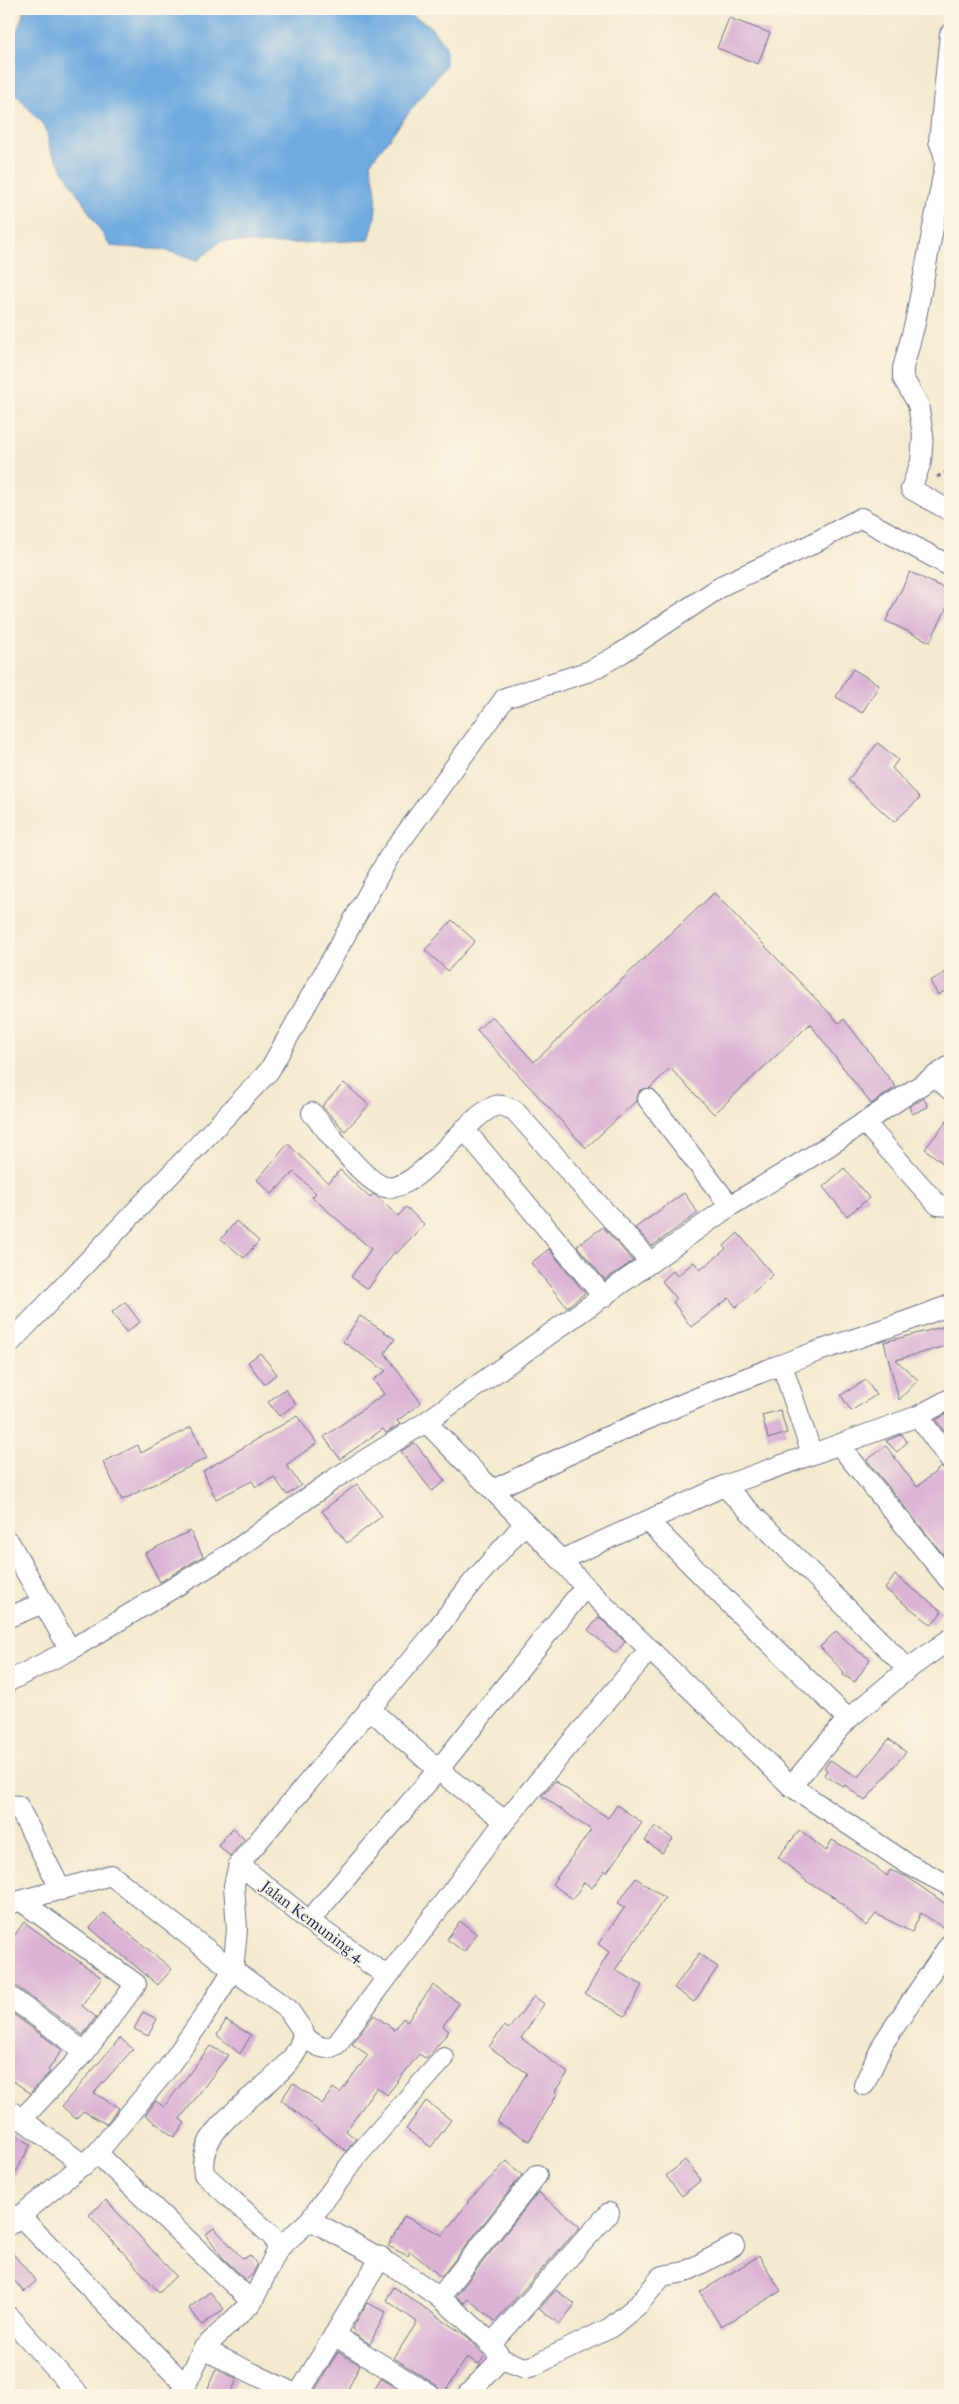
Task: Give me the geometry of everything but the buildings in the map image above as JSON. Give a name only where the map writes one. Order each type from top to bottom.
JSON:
[{"type":"street","points":[[950,34],[940,134],[945,164],[915,323],[903,368],[903,378],[918,404],[923,435],[921,462],[911,489],[950,511]]},
{"type":"street","points":[[9,1344],[268,1071],[389,857],[505,698],[590,671],[620,654],[725,584],[808,546],[861,518],[950,566]]},
{"type":"street","points":[[9,1681],[70,1650],[233,1552],[334,1479],[426,1422],[730,1206],[942,1071],[950,1090]]},
{"type":"street","points":[[648,1099],[730,1206]]},
{"type":"street","points":[[312,1113],[368,1176],[382,1186],[392,1188],[415,1177],[464,1129],[494,1107],[501,1105],[514,1110],[650,1262]]},
{"type":"street","points":[[864,1122],[938,1205],[950,1206]]},
{"type":"street","points":[[464,1129],[604,1297]]},
{"type":"street","points":[[493,1490],[604,1436],[782,1366],[888,1330],[950,1305]]},
{"type":"street","points":[[782,1366],[812,1454]]},
{"type":"street","points":[[561,1560],[649,1522],[724,1486],[812,1454],[840,1446],[918,1416],[950,1400]]},
{"type":"street","points":[[918,1416],[950,1460]]},
{"type":"street","points":[[426,1422],[585,1587],[791,1786],[906,1863],[950,1886]]},
{"type":"street","points":[[840,1446],[950,1581]]},
{"type":"street","points":[[724,1486],[908,1669]]},
{"type":"street","points":[[649,1522],[848,1719]]},
{"type":"street","points":[[444,2058],[356,2157],[310,2220],[278,2249],[252,2302],[202,2349],[183,2390],[14,2220],[90,2159],[167,2069],[233,1970],[237,1930],[234,1885],[240,1864],[369,1708],[429,1639],[472,1583],[525,1523]]},
{"type":"street","points":[[9,1542],[70,1650]]},
{"type":"street","points":[[309,1921],[438,1770],[585,1587]]},
{"type":"street","points":[[9,1617],[43,1603]]},
{"type":"street","points":[[791,1786],[848,1719],[908,1669],[950,1639]]},
{"type":"street","points":[[303,2036],[324,2050],[330,2049],[337,2044],[505,1821],[650,1650]]},
{"type":"street","points":[[369,1708],[438,1770],[505,1821]]},
{"type":"street","points":[[9,1805],[18,1806],[60,1890]]},
{"type":"street","name":"Jalan Kemuning 4","points":[[240,1864],[309,1921],[387,1976]]},
{"type":"street","points":[[15,1902],[111,1875],[233,1970],[288,2009],[298,2021],[303,2031],[298,2049],[280,2070],[220,2126],[209,2139],[202,2162],[204,2174],[209,2181],[273,2237],[278,2249]]},
{"type":"street","points":[[15,1902],[136,1984],[85,2052],[15,2114],[90,2159],[252,2302]]},
{"type":"street","points":[[864,2085],[884,2042],[950,1944]]},
{"type":"street","points":[[9,1996],[85,2052]]},
{"type":"street","points":[[440,2296],[537,2175]]},
{"type":"street","points":[[467,2395],[496,2351],[609,2213]]},
{"type":"street","points":[[310,2220],[381,2257],[440,2296],[496,2351],[525,2368],[533,2366],[610,2328],[638,2305],[662,2276],[685,2272],[734,2246]]},
{"type":"street","points":[[202,2349],[297,2395],[381,2257]]},
{"type":"street","points":[[9,2317],[79,2395]]},
{"type":"street","points":[[334,2335],[430,2395]]},
{"type":"water","points":[[25,9],[399,9],[429,25],[445,46],[445,66],[370,163],[375,184],[376,210],[369,240],[276,244],[221,241],[198,260],[164,250],[110,246],[50,149],[46,128],[9,86],[9,46],[15,37]]}]
